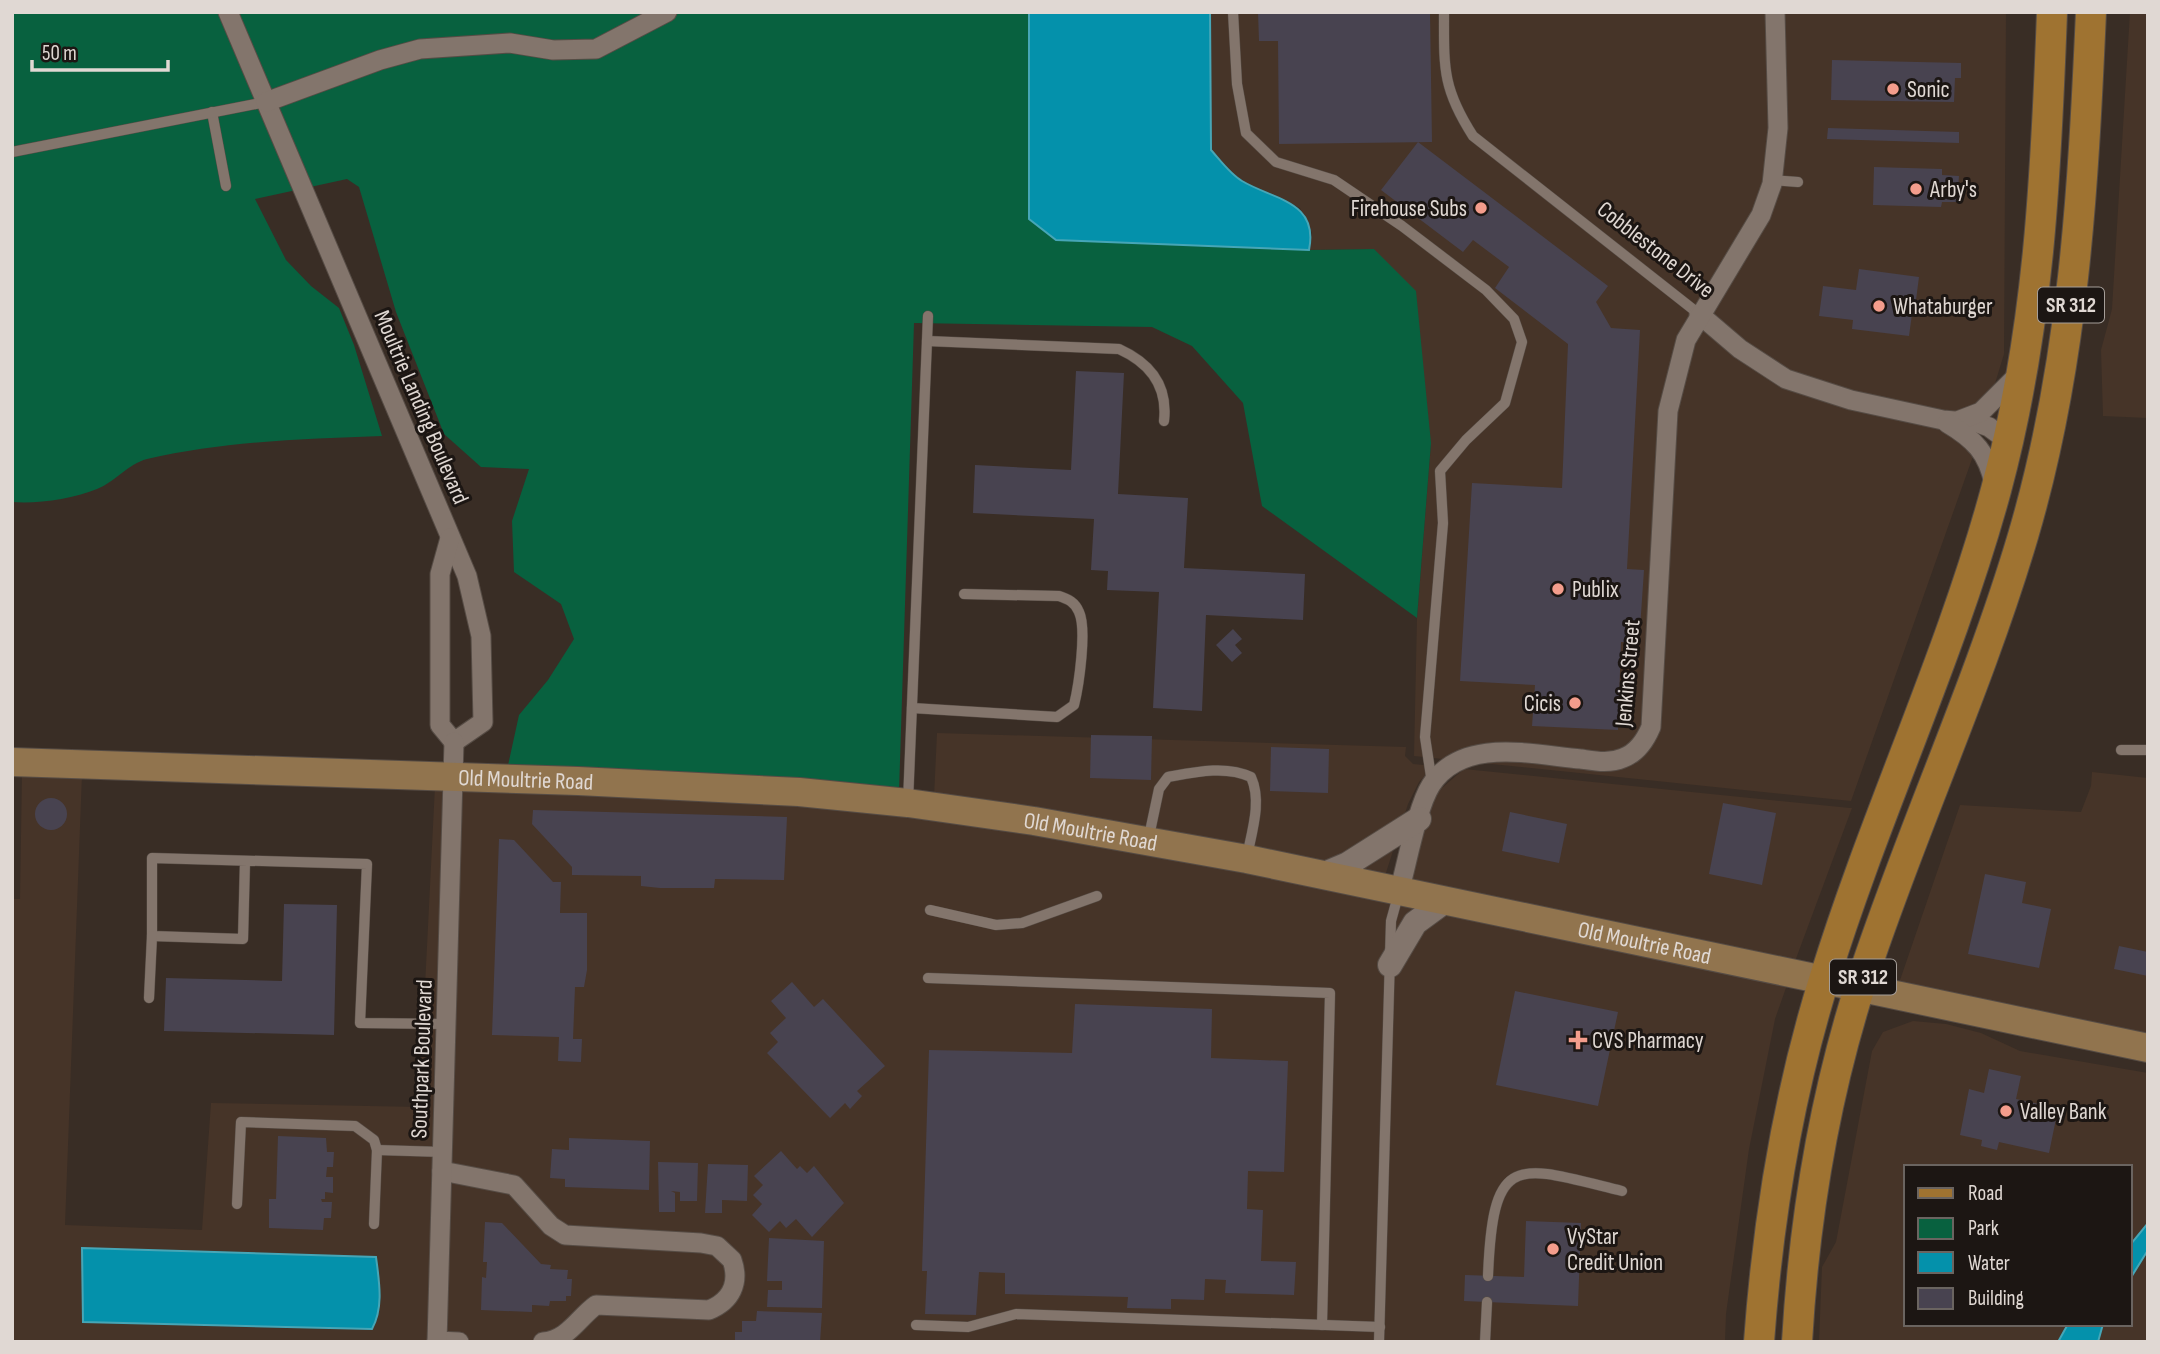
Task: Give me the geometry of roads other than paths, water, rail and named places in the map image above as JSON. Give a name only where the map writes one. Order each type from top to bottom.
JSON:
[{"type":"main road","name":"SR 312","points":[[1759,1342],[1779,1164],[1824,980],[1849,902],[1952,628],[1996,490],[2008,441],[2023,369],[2043,220],[2052,12]]},
{"type":"main road","name":"SR 312","points":[[1797,1342],[1815,1181],[1827,1118],[1860,987],[2023,536],[2054,407],[2076,272],[2091,12]]},
{"type":"main road","points":[[2008,441],[2020,475],[2023,536]]},
{"type":"main road","name":"Old Moultrie Road","points":[[12,762],[799,792],[908,803],[1247,859],[2148,1048]]},
{"type":"street","name":"Moultrie Landing Boulevard","points":[[228,12],[450,538],[440,574],[440,725],[454,742]]},
{"type":"street","points":[[266,102],[380,60],[420,49],[510,43],[553,50],[596,49],[667,12]]},
{"type":"street","name":"Jenkins Street","points":[[1432,783],[1458,762],[1477,753],[1509,752],[1608,762],[1624,758],[1644,741],[1651,727],[1668,411],[1675,372],[1699,314],[1761,215],[1773,180],[1778,128],[1775,12]]},
{"type":"street","name":"Cobblestone Drive","points":[[1699,314],[1740,349],[1786,379],[1851,400],[1989,427],[2008,441]]},
{"type":"street","points":[[1952,420],[1980,412],[1999,397],[2023,369]]},
{"type":"street","name":"Cobblestone Drive","points":[[1952,420],[1980,447],[1990,463],[1996,490]]},
{"type":"street","points":[[450,538],[467,576],[481,636],[483,722],[454,742]]},
{"type":"street","name":"Southpark Boulevard","points":[[437,1341],[454,742]]},
{"type":"street","points":[[1399,892],[1432,783]]},
{"type":"street","points":[[1322,875],[1348,864],[1419,819]]},
{"type":"street","points":[[1390,965],[1415,923],[1445,901]]},
{"type":"street","points":[[443,1162],[514,1185],[551,1226],[565,1235],[701,1243],[717,1246],[732,1260],[735,1283],[725,1302],[718,1307],[709,1310],[596,1305],[567,1334],[553,1341],[543,1342]]},
{"type":"street","points":[[437,1341],[460,1342]]},
{"type":"lane","points":[[1233,12],[1237,84],[1246,133],[1276,162],[1334,180],[1402,226],[1486,290],[1514,319],[1522,342],[1505,403],[1466,440],[1440,471],[1443,523],[1425,737],[1432,783]]},
{"type":"lane","name":"Cobblestone Drive","points":[[1444,12],[1444,78],[1456,109],[1473,136],[1699,314]]},
{"type":"lane","points":[[12,152],[266,102]]},
{"type":"lane","points":[[212,113],[226,186]]},
{"type":"lane","points":[[1773,180],[1798,182]]},
{"type":"lane","points":[[908,803],[928,316]]},
{"type":"lane","points":[[927,341],[1119,349],[1136,357],[1155,376],[1163,393],[1164,421]]},
{"type":"lane","points":[[912,708],[1057,717],[1074,705],[1082,629],[1080,614],[1071,600],[1059,596],[964,594]]},
{"type":"lane","points":[[2121,750],[2147,747]]},
{"type":"lane","points":[[1148,841],[1159,789],[1168,777],[1197,771],[1239,771],[1251,777],[1256,787],[1255,816],[1247,859]]},
{"type":"lane","points":[[149,998],[152,858],[367,864],[360,1023],[447,1024]]},
{"type":"lane","points":[[152,936],[243,939],[245,861]]},
{"type":"lane","points":[[1380,1342],[1391,921],[1399,892]]},
{"type":"lane","points":[[930,910],[996,925],[1022,923],[1097,896]]},
{"type":"lane","points":[[928,978],[1330,993],[1322,1325]]},
{"type":"lane","points":[[237,1205],[240,1122],[355,1126],[374,1140],[377,1150],[374,1224]]},
{"type":"lane","points":[[377,1150],[443,1162]]},
{"type":"lane","points":[[1488,1276],[1490,1226],[1499,1197],[1510,1178],[1523,1172],[1549,1173],[1622,1191]]},
{"type":"lane","points":[[1485,1342],[1487,1302]]},
{"type":"lane","points":[[916,1325],[968,1327],[1016,1314],[1380,1327]]},
{"type":"water","points":[[1029,12],[1210,12],[1211,150],[1238,178],[1280,198],[1301,212],[1307,221],[1310,234],[1309,250],[1056,240],[1029,219]]},
{"type":"water","points":[[2148,1223],[2148,1250],[2132,1276],[2132,1243]]},
{"type":"water","points":[[82,1248],[376,1257],[380,1294],[376,1321],[372,1329],[83,1322]]},
{"type":"water","points":[[2067,1326],[2102,1326],[2098,1342],[2058,1342]]},
{"type":"place","name":"Sonic","points":[[1893,89]]},
{"type":"place","name":"Arby's","points":[[1916,189]]},
{"type":"place","name":"Firehouse Subs","points":[[1481,208]]},
{"type":"place","name":"Whataburger","points":[[1879,306]]},
{"type":"place","name":"Publix","points":[[1558,589]]},
{"type":"place","name":"Cicis","points":[[1575,703]]},
{"type":"place","name":"CVS Pharmacy","points":[[1578,1040]]},
{"type":"place","name":"Valley Bank","points":[[2006,1111]]},
{"type":"place","name":"VyStar Credit Union","points":[[1553,1249]]}]
